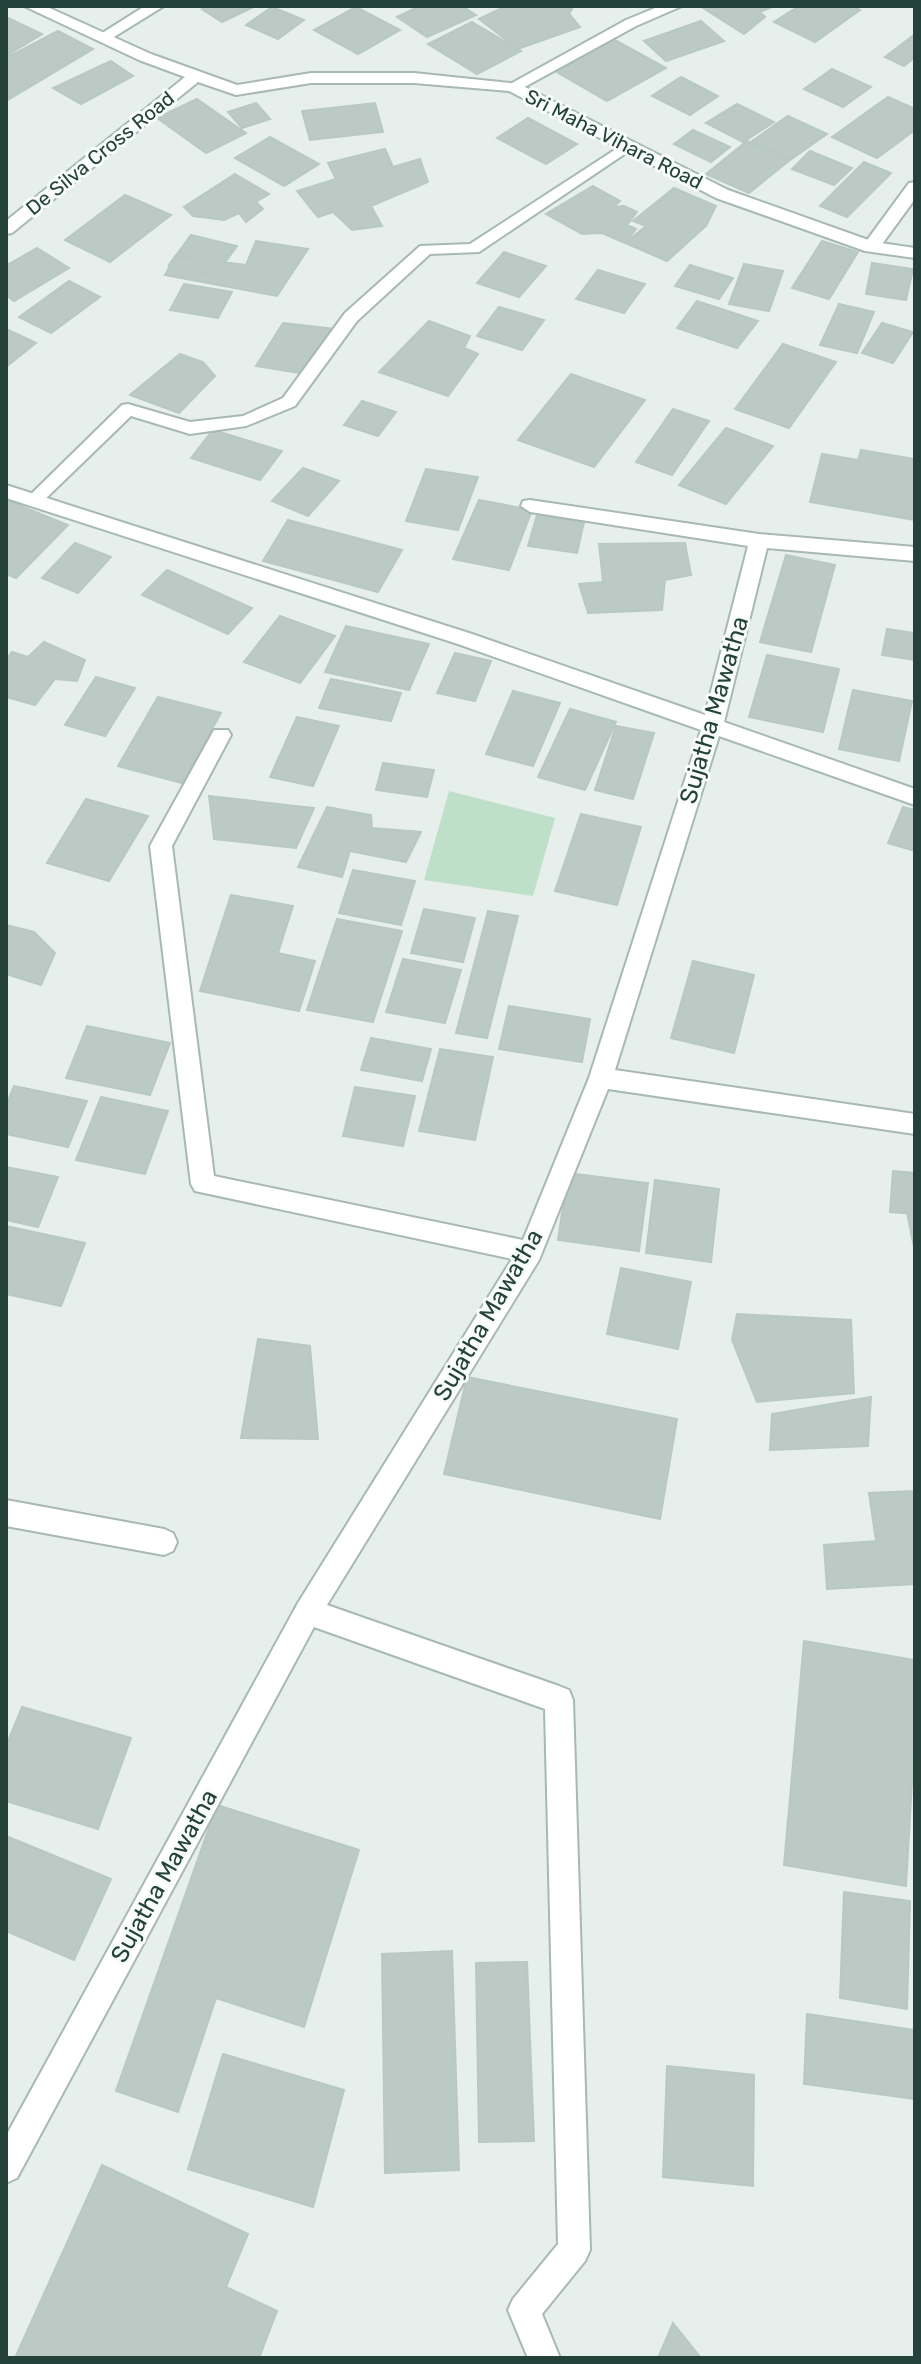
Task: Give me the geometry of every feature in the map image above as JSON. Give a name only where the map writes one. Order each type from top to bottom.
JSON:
[{"type":"street","name":"Sri Maha Vihara Road","points":[[32,6],[194,77],[236,90],[311,78],[414,78],[513,87],[722,194],[871,247],[915,253]]},
{"type":"street","points":[[104,37],[156,6]]},
{"type":"street","points":[[513,87],[631,23],[674,6]]},
{"type":"street","name":"De Silva Cross Road","points":[[6,229],[194,77]]},
{"type":"street","points":[[871,247],[915,187]]},
{"type":"street","points":[[6,491],[465,639],[915,797]]},
{"type":"street","points":[[530,506],[759,541],[915,554]]},
{"type":"street","name":"Sujatha Mawatha","points":[[6,2167],[308,1612],[530,1252],[601,1078],[712,727],[759,541]]},
{"type":"street","points":[[221,735],[161,846],[203,1184],[530,1252]]},
{"type":"street","points":[[601,1078],[915,1124]]},
{"type":"street","points":[[6,1513],[164,1542]]},
{"type":"street","points":[[308,1612],[559,1700],[574,2250],[524,2310],[544,2358]]},
{"type":"lane","points":[[34,500],[128,409],[190,428],[246,421],[289,402],[351,317],[426,249],[473,249],[627,146]]},
{"type":"green space","points":[[449,791],[555,818],[533,896],[424,880]]},
{"type":"building","points":[[208,6],[256,6],[222,22],[202,9]]},
{"type":"building","points":[[420,6],[462,6],[476,15],[427,37],[397,17]]},
{"type":"building","points":[[506,6],[566,6],[572,9],[569,14],[580,27],[518,49],[479,19]]},
{"type":"building","points":[[700,6],[774,6],[760,12],[765,17],[744,34]]},
{"type":"building","points":[[799,6],[853,6],[860,10],[815,42],[774,22]]},
{"type":"building","points":[[272,7],[304,20],[278,39],[246,25]]},
{"type":"building","points":[[356,7],[400,30],[358,54],[314,30]]},
{"type":"building","points":[[6,17],[42,34],[6,56]]},
{"type":"building","points":[[701,21],[724,41],[666,61],[644,41]]},
{"type":"building","points":[[472,22],[521,51],[477,74],[428,44]]},
{"type":"building","points":[[58,31],[93,49],[6,101],[6,58]]},
{"type":"building","points":[[915,34],[915,57],[904,66],[885,57]]},
{"type":"building","points":[[613,39],[666,68],[607,101],[555,71]]},
{"type":"building","points":[[111,61],[133,76],[81,104],[53,88]]},
{"type":"building","points":[[832,69],[871,87],[843,107],[804,89]]},
{"type":"building","points":[[681,77],[718,96],[690,115],[652,96]]},
{"type":"building","points":[[888,97],[915,109],[915,130],[877,158],[832,137]]},
{"type":"building","points":[[197,99],[246,133],[206,153],[157,118]]},
{"type":"building","points":[[256,103],[270,119],[242,128],[228,112]]},
{"type":"building","points":[[375,103],[383,132],[310,140],[302,111]]},
{"type":"building","points":[[737,104],[774,122],[743,142],[706,123]]},
{"type":"building","points":[[788,116],[827,134],[790,160],[752,141]]},
{"type":"building","points":[[528,118],[577,144],[546,164],[497,138]]},
{"type":"building","points":[[693,130],[730,147],[711,162],[674,144]]},
{"type":"building","points":[[270,137],[319,164],[284,186],[235,158]]},
{"type":"building","points":[[747,141],[790,160],[749,193],[706,174]]},
{"type":"building","points":[[385,149],[393,167],[420,159],[428,182],[371,206],[382,226],[352,230],[333,212],[318,217],[297,191],[336,179],[328,163]]},
{"type":"building","points":[[810,151],[852,168],[834,185],[792,169]]},
{"type":"building","points":[[864,162],[891,173],[847,217],[820,206]]},
{"type":"building","points":[[235,174],[269,194],[256,202],[263,209],[246,222],[239,213],[224,220],[193,216],[184,207]]},
{"type":"building","points":[[593,186],[620,201],[613,207],[624,206],[637,212],[627,225],[636,229],[625,243],[602,233],[582,234],[546,214]]},
{"type":"building","points":[[674,188],[716,206],[706,226],[667,261],[625,243],[646,226],[633,221]]},
{"type":"building","points":[[125,195],[171,215],[110,262],[65,240]]},
{"type":"building","points":[[191,235],[237,246],[215,276],[169,265]]},
{"type":"building","points":[[256,241],[308,249],[277,296],[165,275],[175,256],[246,265]]},
{"type":"building","points":[[822,241],[858,252],[829,299],[792,288]]},
{"type":"building","points":[[37,248],[69,268],[14,301],[6,295],[6,263]]},
{"type":"building","points":[[504,252],[546,266],[519,297],[477,283]]},
{"type":"building","points":[[872,263],[913,269],[906,300],[866,294]]},
{"type":"building","points":[[744,264],[783,271],[769,311],[729,304]]},
{"type":"building","points":[[690,265],[733,278],[719,299],[675,286]]},
{"type":"building","points":[[598,270],[645,284],[624,313],[576,299]]},
{"type":"building","points":[[69,281],[100,297],[51,333],[19,317]]},
{"type":"building","points":[[184,284],[232,292],[218,318],[170,310]]},
{"type":"building","points":[[697,301],[758,321],[737,348],[677,328]]},
{"type":"building","points":[[839,304],[874,312],[857,353],[820,345]]},
{"type":"building","points":[[499,307],[544,320],[522,350],[477,336]]},
{"type":"building","points":[[429,321],[470,336],[464,348],[478,354],[448,396],[379,372]]},
{"type":"building","points":[[283,323],[336,329],[305,374],[256,366]]},
{"type":"building","points":[[882,323],[913,332],[893,363],[862,353]]},
{"type":"building","points":[[6,329],[36,343],[6,367]]},
{"type":"building","points":[[783,344],[836,362],[789,428],[735,409]]},
{"type":"building","points":[[180,354],[203,362],[215,376],[179,413],[130,395]]},
{"type":"building","points":[[571,374],[645,400],[594,467],[518,440]]},
{"type":"building","points":[[362,401],[396,412],[378,436],[344,425]]},
{"type":"building","points":[[673,409],[709,421],[672,475],[636,462]]},
{"type":"building","points":[[726,428],[773,446],[726,504],[679,485]]},
{"type":"building","points":[[213,430],[282,451],[260,480],[191,458]]},
{"type":"building","points":[[861,450],[915,459],[915,520],[810,502],[822,454],[858,460]]},
{"type":"building","points":[[303,468],[339,481],[308,516],[272,501]]},
{"type":"building","points":[[426,469],[478,477],[458,530],[406,521]]},
{"type":"building","points":[[6,500],[68,525],[16,578],[6,574]]},
{"type":"building","points":[[479,500],[532,510],[509,570],[453,559]]},
{"type":"building","points":[[537,515],[584,522],[577,553],[528,546]]},
{"type":"building","points":[[288,520],[402,550],[378,592],[263,561]]},
{"type":"building","points":[[75,543],[111,557],[78,593],[42,578]]},
{"type":"building","points":[[685,543],[691,575],[665,580],[662,610],[588,613],[579,584],[603,582],[599,544]]},
{"type":"building","points":[[786,555],[835,565],[811,652],[760,642]]},
{"type":"building","points":[[167,570],[252,608],[228,634],[142,595]]},
{"type":"building","points":[[280,616],[335,636],[300,683],[244,662]]},
{"type":"building","points":[[346,626],[429,644],[409,690],[325,672]]},
{"type":"building","points":[[887,629],[915,633],[915,660],[882,655]]},
{"type":"building","points":[[44,642],[85,660],[77,681],[55,679],[35,705],[6,697],[6,660],[12,652],[28,657]]},
{"type":"building","points":[[455,653],[491,661],[475,701],[437,693]]},
{"type":"building","points":[[767,655],[839,669],[823,732],[749,717]]},
{"type":"building","points":[[96,677],[135,688],[105,736],[65,725]]},
{"type":"building","points":[[331,679],[401,693],[391,721],[319,708]]},
{"type":"building","points":[[853,690],[912,701],[899,761],[839,749]]},
{"type":"building","points":[[513,691],[560,703],[533,766],[486,754]]},
{"type":"building","points":[[158,697],[221,713],[182,783],[118,766]]},
{"type":"building","points":[[570,709],[616,722],[585,790],[538,777]]},
{"type":"building","points":[[297,717],[339,726],[313,786],[270,777]]},
{"type":"building","points":[[616,726],[654,733],[633,799],[595,790]]},
{"type":"building","points":[[383,763],[434,770],[427,797],[376,790]]},
{"type":"building","points":[[209,796],[314,808],[296,848],[214,839]]},
{"type":"building","points":[[86,799],[148,816],[109,881],[47,863]]},
{"type":"building","points":[[327,807],[371,815],[372,828],[421,832],[406,862],[350,851],[342,877],[298,867]]},
{"type":"building","points":[[903,807],[915,810],[915,851],[888,843]]},
{"type":"building","points":[[581,814],[641,827],[617,905],[555,891]]},
{"type":"building","points":[[353,870],[415,881],[401,925],[339,913]]},
{"type":"building","points":[[231,895],[293,906],[278,953],[315,961],[299,1011],[200,991]]},
{"type":"building","points":[[424,909],[475,918],[463,962],[411,953]]},
{"type":"building","points":[[488,911],[518,916],[487,1038],[456,1033]]},
{"type":"building","points":[[337,919],[402,931],[373,1022],[307,1010]]},
{"type":"building","points":[[6,925],[34,932],[55,953],[41,985],[6,974]]},
{"type":"building","points":[[403,959],[461,970],[445,1023],[386,1012]]},
{"type":"building","points":[[693,961],[754,975],[734,1053],[671,1038]]},
{"type":"building","points":[[509,1006],[590,1019],[582,1062],[499,1049]]},
{"type":"building","points":[[87,1026],[170,1043],[150,1095],[66,1078]]},
{"type":"building","points":[[371,1038],[431,1049],[422,1081],[361,1070]]},
{"type":"building","points":[[440,1049],[493,1057],[475,1140],[419,1131]]},
{"type":"building","points":[[14,1086],[87,1101],[68,1147],[6,1134],[6,1106]]},
{"type":"building","points":[[355,1087],[415,1096],[403,1146],[343,1136]]},
{"type":"building","points":[[101,1097],[168,1111],[145,1174],[76,1160]]},
{"type":"building","points":[[6,1167],[58,1177],[38,1227],[6,1220]]},
{"type":"building","points":[[893,1171],[915,1173],[915,1214],[890,1212]]},
{"type":"building","points":[[568,1173],[648,1183],[639,1251],[558,1240]]},
{"type":"building","points":[[655,1180],[719,1189],[711,1262],[646,1253]]},
{"type":"building","points":[[907,1213],[915,1214],[915,1252]]},
{"type":"building","points":[[6,1226],[85,1243],[61,1306],[6,1294]]},
{"type":"building","points":[[621,1268],[691,1282],[678,1349],[607,1334]]},
{"type":"building","points":[[737,1314],[851,1320],[854,1393],[757,1402],[732,1340]]},
{"type":"building","points":[[258,1339],[310,1346],[318,1439],[241,1438]]},
{"type":"building","points":[[467,1377],[677,1419],[660,1519],[444,1474]]},
{"type":"building","points":[[871,1397],[868,1446],[770,1450],[772,1414]]},
{"type":"building","points":[[915,1491],[915,1584],[827,1589],[824,1545],[876,1541],[869,1493]]},
{"type":"building","points":[[804,1641],[915,1660],[915,1729],[906,1886],[784,1865]]},
{"type":"building","points":[[22,1707],[131,1738],[98,1829],[6,1801],[6,1746]]},
{"type":"building","points":[[217,1805],[359,1850],[304,2027],[216,1998],[178,2112],[116,2091]]},
{"type":"building","points":[[6,1836],[111,1879],[74,1960],[6,1931]]},
{"type":"building","points":[[844,1892],[910,1901],[907,2009],[840,1998]]},
{"type":"building","points":[[452,1951],[459,2170],[385,2173],[382,1954]]},
{"type":"building","points":[[527,1962],[534,2141],[479,2142],[476,1963]]},
{"type":"building","points":[[807,2014],[915,2030],[915,2099],[804,2084]]},
{"type":"building","points":[[223,2054],[344,2090],[313,2207],[188,2169]]},
{"type":"building","points":[[667,2066],[754,2075],[753,2186],[663,2177]]},
{"type":"building","points":[[102,2165],[248,2234],[226,2287],[277,2311],[259,2358],[15,2358]]},
{"type":"building","points":[[673,2323],[701,2358],[658,2358]]}]
